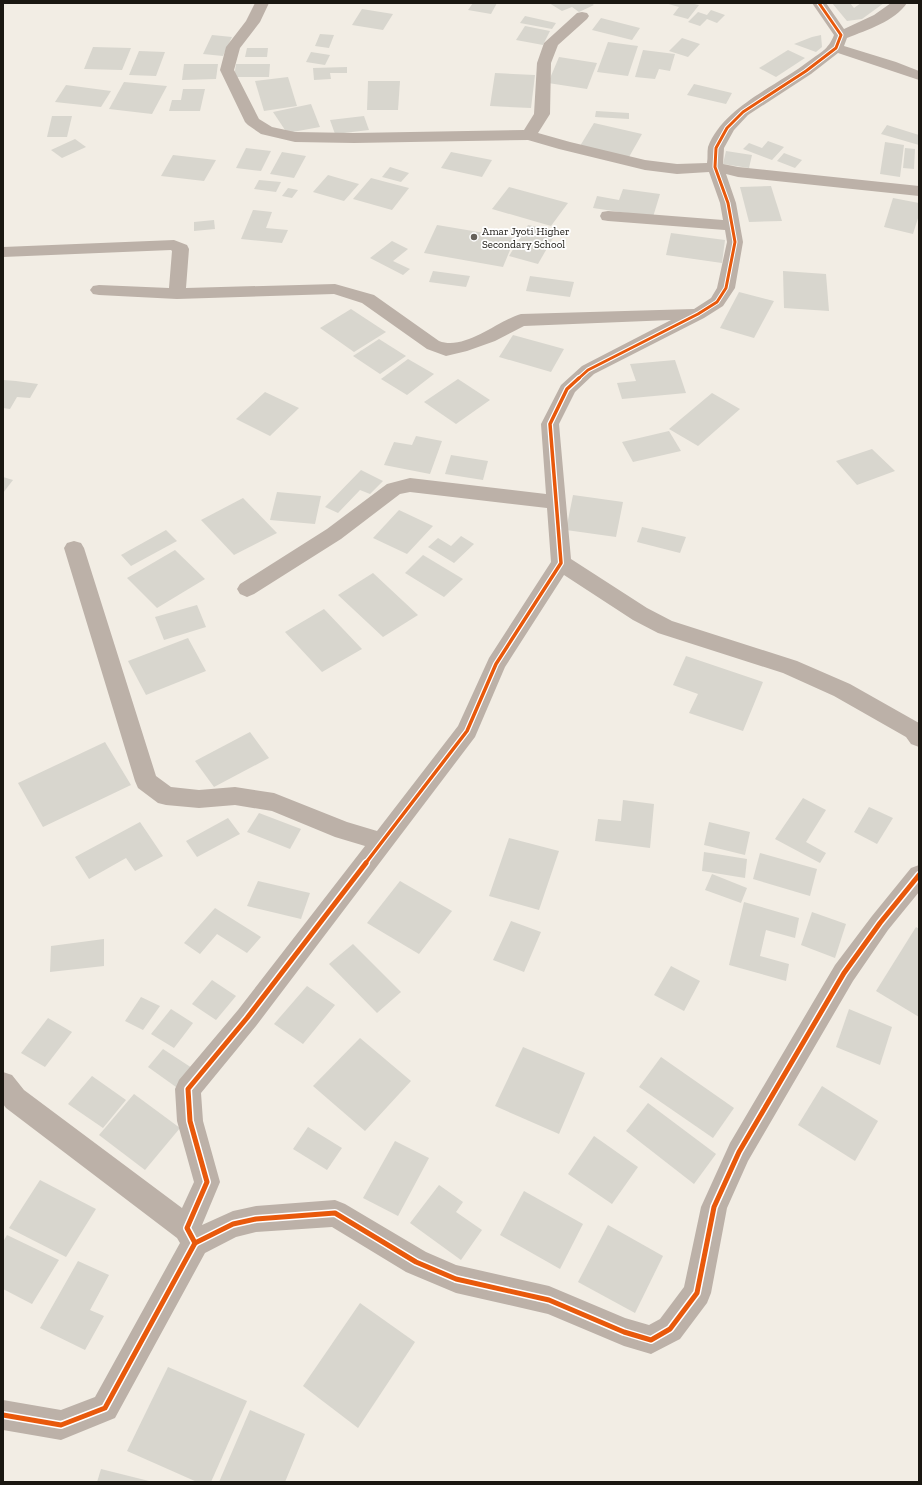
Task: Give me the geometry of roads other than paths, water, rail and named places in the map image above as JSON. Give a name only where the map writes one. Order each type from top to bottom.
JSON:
[{"type":"street","points":[[262,3],[253,22],[233,47],[227,70],[254,122],[267,131],[295,137],[529,135],[565,146],[645,165],[677,170],[715,168],[738,172],[919,191]]},
{"type":"street","points":[[819,3],[831,22],[839,41],[890,65],[919,76]]},
{"type":"street","points":[[3,1415],[61,1425],[104,1408],[191,1235],[206,1182],[190,1121],[188,1090],[247,1018],[467,731],[496,664],[561,563],[550,424],[567,388],[588,370],[698,314],[717,302],[726,288],[735,242],[728,202],[715,168],[716,148],[726,128],[743,112],[801,75],[839,41],[889,13],[900,3]]},
{"type":"street","points":[[529,135],[542,114],[544,63],[551,43],[582,16]]},
{"type":"street","points":[[608,216],[732,226]]},
{"type":"street","points":[[3,252],[178,246],[181,249],[177,294]]},
{"type":"street","points":[[99,290],[177,294],[335,289],[368,299],[433,345],[446,350],[461,347],[489,337],[521,320],[698,314]]},
{"type":"street","points":[[247,589],[334,534],[394,489],[410,485],[556,502]]},
{"type":"street","points":[[74,548],[146,781],[166,796],[199,799],[235,796],[274,802],[343,830],[382,842]]},
{"type":"street","points":[[561,563],[640,614],[665,627],[790,667],[842,690],[914,731],[919,738]]},
{"type":"street","points":[[191,1235],[256,1219],[335,1213],[416,1262],[456,1279],[549,1300],[624,1332],[651,1340],[670,1329],[698,1293],[714,1207],[739,1152],[844,974],[880,923],[919,875]]},
{"type":"street","points":[[3,1084],[15,1099],[191,1235]]},
{"type":"place","name":"Amar Jyoti Higher Secondary School","points":[[474,237]]}]
